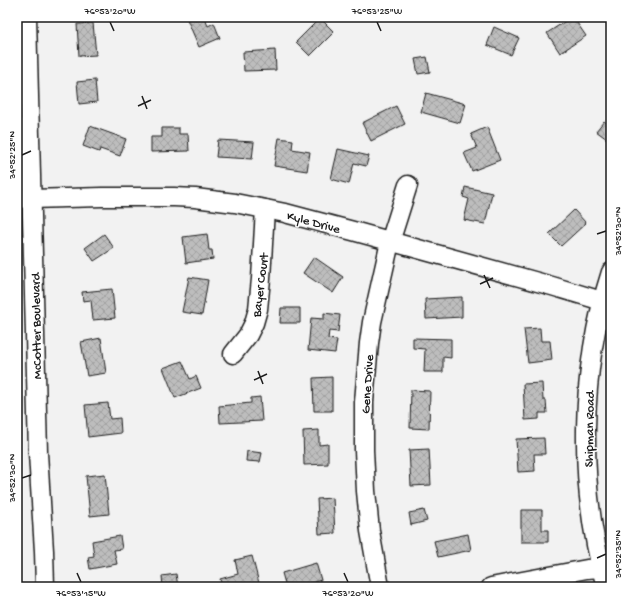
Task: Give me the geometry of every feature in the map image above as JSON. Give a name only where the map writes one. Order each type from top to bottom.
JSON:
[{"type":"street","name":"McCotter Boulevard","points":[[27,17],[24,199],[45,587]]},
{"type":"street","name":"Gene Drive","points":[[380,587],[370,531],[366,491],[364,402],[372,322],[390,242],[408,185]]},
{"type":"street","name":"Kyle Drive","points":[[24,199],[174,197],[219,201],[266,209],[353,231],[602,301]]},
{"type":"street","name":"Bayer Court","points":[[233,354],[248,335],[254,323],[258,309],[266,209]]},
{"type":"street","name":"Shipman Road","points":[[606,587],[596,549],[590,504],[586,448],[587,405],[594,339],[602,301],[611,272]]},
{"type":"street","points":[[491,587],[587,569],[601,568]]},
{"type":"building","points":[[186,17],[204,17],[208,26],[214,23],[220,38],[199,47]]},
{"type":"building","points":[[572,17],[586,36],[560,53],[547,33]]},
{"type":"building","points":[[320,18],[334,32],[310,56],[296,42]]},
{"type":"building","points":[[93,23],[96,55],[79,56],[77,24]]},
{"type":"building","points":[[494,27],[519,38],[511,55],[487,45]]},
{"type":"building","points":[[275,50],[276,70],[244,71],[243,52]]},
{"type":"building","points":[[427,57],[430,72],[418,74],[415,59]]},
{"type":"building","points":[[95,80],[97,102],[79,104],[77,82]]},
{"type":"building","points":[[426,93],[466,104],[460,123],[421,112]]},
{"type":"building","points":[[396,106],[405,124],[371,141],[362,123]]},
{"type":"building","points":[[611,120],[611,142],[596,131],[604,121],[608,124]]},
{"type":"building","points":[[90,126],[126,139],[120,156],[100,149],[99,152],[83,146]]},
{"type":"building","points":[[487,127],[500,160],[472,171],[464,153],[477,148],[471,134]]},
{"type":"building","points":[[162,128],[179,128],[179,134],[188,134],[189,151],[151,152],[151,137],[162,137]]},
{"type":"building","points":[[279,138],[293,140],[292,149],[310,152],[307,171],[274,166]]},
{"type":"building","points":[[218,140],[254,142],[252,159],[216,157]]},
{"type":"building","points":[[338,149],[369,156],[366,166],[354,163],[349,184],[331,179]]},
{"type":"building","points":[[465,187],[492,193],[485,224],[464,220],[469,199],[463,197]]},
{"type":"building","points":[[574,210],[586,223],[561,246],[549,234]]},
{"type":"building","points":[[104,234],[114,248],[94,261],[85,248]]},
{"type":"building","points":[[207,234],[209,250],[212,250],[213,259],[186,263],[183,237]]},
{"type":"building","points":[[314,257],[343,277],[333,293],[303,273]]},
{"type":"building","points":[[189,277],[208,280],[202,315],[182,312]]},
{"type":"building","points":[[112,289],[115,318],[93,320],[91,300],[83,301],[82,292]]},
{"type":"building","points":[[462,297],[462,317],[426,319],[425,299]]},
{"type":"building","points":[[281,308],[300,308],[300,323],[280,323]]},
{"type":"building","points":[[324,313],[340,315],[338,332],[329,331],[328,339],[337,340],[335,353],[308,350],[311,318],[324,319]]},
{"type":"building","points":[[540,328],[541,341],[550,341],[552,360],[528,363],[524,329]]},
{"type":"building","points":[[101,338],[106,373],[87,376],[81,342]]},
{"type":"building","points":[[413,338],[451,339],[451,358],[443,357],[443,372],[424,372],[425,349],[413,348]]},
{"type":"building","points":[[182,361],[190,379],[196,376],[201,388],[175,398],[163,368]]},
{"type":"building","points":[[332,377],[332,411],[314,411],[313,378]]},
{"type":"building","points":[[542,383],[543,400],[546,400],[547,413],[539,413],[539,419],[525,420],[523,384]]},
{"type":"building","points":[[411,390],[430,391],[429,429],[410,428]]},
{"type":"building","points":[[260,397],[262,421],[220,423],[219,406],[251,403],[251,398]]},
{"type":"building","points":[[108,403],[110,419],[120,418],[121,433],[88,437],[85,405]]},
{"type":"building","points":[[319,430],[319,445],[328,444],[328,464],[304,465],[303,431]]},
{"type":"building","points":[[544,438],[545,454],[534,454],[535,471],[518,472],[516,439]]},
{"type":"building","points":[[429,449],[431,485],[411,486],[409,450]]},
{"type":"building","points":[[247,451],[262,453],[260,462],[246,461]]},
{"type":"building","points":[[105,474],[109,514],[90,516],[86,476]]},
{"type":"building","points":[[333,498],[335,533],[319,534],[317,499]]},
{"type":"building","points":[[424,510],[427,521],[411,525],[409,513]]},
{"type":"building","points":[[521,510],[542,510],[542,530],[548,530],[548,542],[521,542]]},
{"type":"building","points":[[468,534],[471,550],[438,557],[434,541]]},
{"type":"building","points":[[120,536],[122,549],[114,550],[117,564],[90,569],[88,557],[94,556],[92,541]]},
{"type":"building","points":[[252,556],[260,587],[222,587],[220,579],[238,574],[235,560]]},
{"type":"building","points":[[316,563],[321,580],[298,587],[286,587],[282,573]]},
{"type":"building","points":[[176,574],[178,587],[163,587],[162,576]]}]
